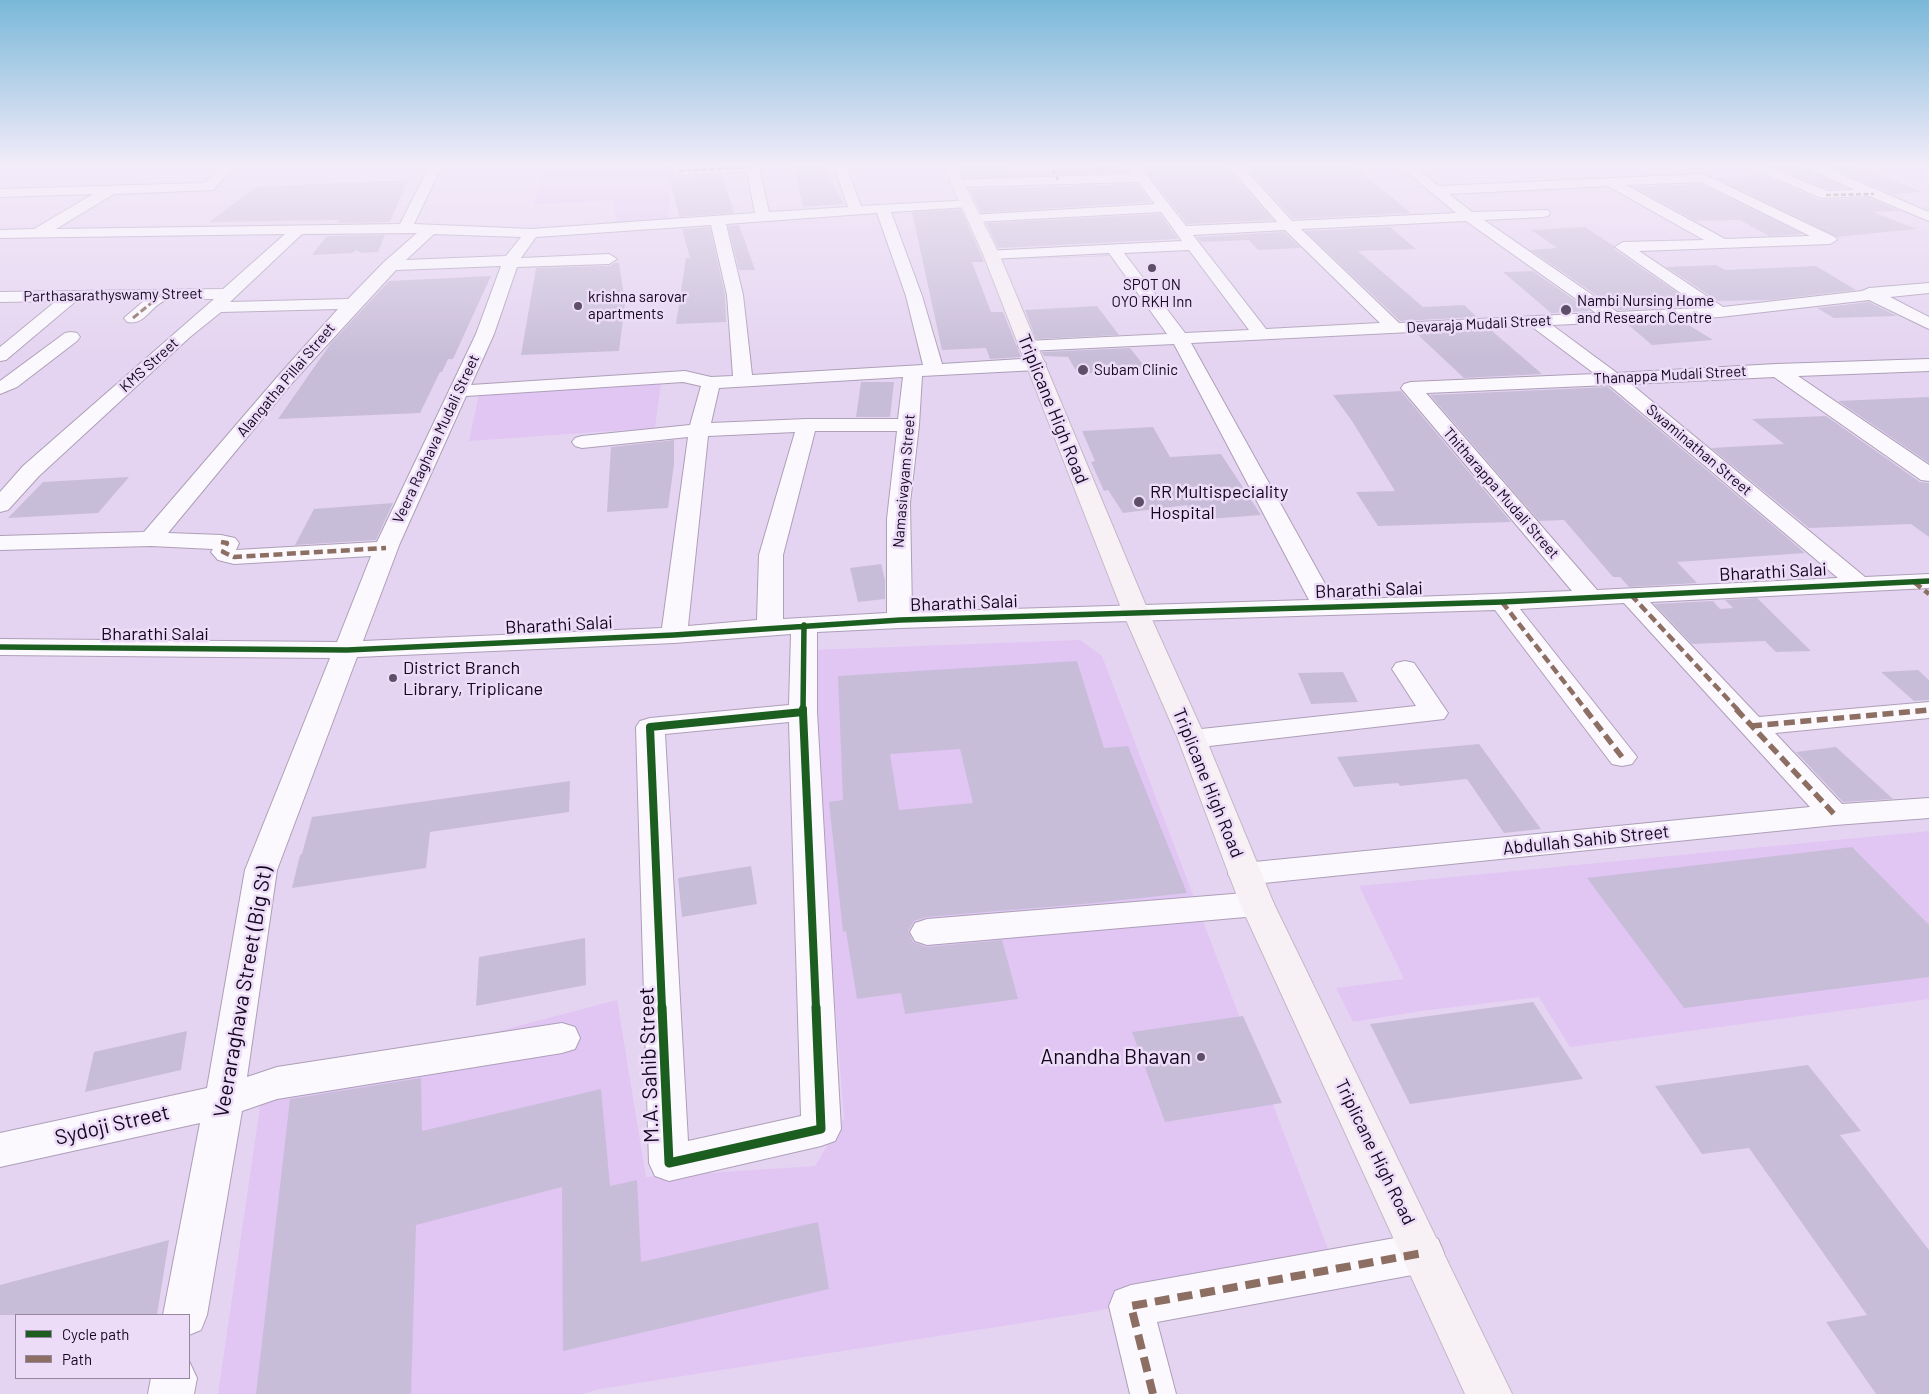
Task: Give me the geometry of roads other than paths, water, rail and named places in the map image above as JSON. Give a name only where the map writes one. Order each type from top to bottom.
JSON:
[{"type":"main road","name":"Triplicane High Road","points":[[979,228],[1136,613],[1192,739],[1257,904],[1489,1394]]},
{"type":"street","points":[[37,234],[47,228]]},
{"type":"street","points":[[0,234],[398,228]]},
{"type":"street","points":[[405,228],[532,233],[616,228]]},
{"type":"street","points":[[719,228],[735,295],[743,379]]},
{"type":"street","name":"Namasivayam Street","points":[[890,228],[914,296],[923,370],[909,425],[900,486],[897,569],[900,620]]},
{"type":"street","points":[[1171,228],[1215,228]]},
{"type":"street","points":[[1291,228],[1396,329]]},
{"type":"street","points":[[1485,228],[1613,317]]},
{"type":"street","points":[[1694,228],[1723,244]]},
{"type":"street","points":[[1720,312],[1623,247],[1830,240],[1806,228]]},
{"type":"street","name":"KMS Street","points":[[0,504],[31,471],[299,229]]},
{"type":"street","name":"Alangatha Pillai Street","points":[[151,540],[351,304],[430,229]]},
{"type":"street","points":[[1181,229],[1262,335]]},
{"type":"street","name":"Veera Raghava Mudali Street","points":[[347,650],[386,548],[485,334],[512,262],[532,233]]},
{"type":"street","points":[[991,254],[1193,245]]},
{"type":"street","points":[[1113,248],[1180,339],[1325,606]]},
{"type":"street","points":[[390,265],[609,259]]},
{"type":"street","name":"Devaraja Mudali Street","points":[[711,383],[743,379],[923,370],[1032,355],[1180,339],[1720,312],[1869,293],[1929,288]]},
{"type":"street","points":[[1869,293],[1929,324]]},
{"type":"street","points":[[133,318],[161,295]]},
{"type":"street","name":"Parthasarathyswamy Street","points":[[0,297],[161,295],[222,300],[351,304]]},
{"type":"street","points":[[0,356],[18,339],[72,296]]},
{"type":"street","name":"Swaminathan Street","points":[[1536,322],[1612,378],[1858,583]]},
{"type":"street","points":[[0,388],[10,384],[71,337]]},
{"type":"street","points":[[0,340],[18,339]]},
{"type":"street","name":"Thanappa Mudali Street","points":[[1411,388],[1776,370],[1929,365]]},
{"type":"street","points":[[1776,370],[1929,475]]},
{"type":"street","points":[[458,391],[681,377],[711,383],[699,430],[674,635]]},
{"type":"street","name":"Thitharappa Mudali Street","points":[[1411,388],[1591,598]]},
{"type":"street","points":[[770,627],[771,555],[807,425]]},
{"type":"street","points":[[582,442],[699,430],[807,425],[909,425]]},
{"type":"street","points":[[0,543],[151,540],[227,543],[223,552],[226,556],[234,557],[386,548]]},
{"type":"street","name":"Bharathi Salai","points":[[2,651],[347,650],[674,635],[770,627],[900,620],[1502,602],[1858,583],[1924,586]]},
{"type":"street","points":[[1630,595],[1835,815]]},
{"type":"street","points":[[1502,602],[1622,757]]},
{"type":"street","name":"M.A. Sahib Street","points":[[803,712],[650,727],[669,1162],[821,1129],[803,712],[804,625]]},
{"type":"street","name":"Veeraraghava Street (Big St)","points":[[185,1314],[224,1100],[261,870],[347,650]]},
{"type":"street","points":[[1192,739],[1434,713],[1405,668]]},
{"type":"street","points":[[1751,726],[1929,710]]},
{"type":"street","name":"Abdullah Sahib Street","points":[[1244,874],[1835,815],[1929,808]]},
{"type":"street","points":[[927,932],[1257,904]]},
{"type":"street","name":"Sydoji Street","points":[[0,1150],[224,1100],[277,1083],[470,1051],[562,1038]]},
{"type":"street","points":[[1153,1394],[1132,1306],[1423,1252]]},
{"type":"street","points":[[171,1394],[174,1379]]},
{"type":"place","name":"SPOT ON OYO RKH Inn","points":[[1152,268]]},
{"type":"place","name":"krishna sarovar apartments","points":[[578,306]]},
{"type":"place","name":"Nambi Nursing Home and Research Centre","points":[[1566,310]]},
{"type":"place","name":"Subam Clinic","points":[[1083,370]]},
{"type":"place","name":"RR Multispeciality Hospital","points":[[1139,502]]},
{"type":"place","name":"District Branch Library, Triplicane","points":[[393,678]]},
{"type":"place","name":"Anandha Bhavan","points":[[1201,1057]]}]
